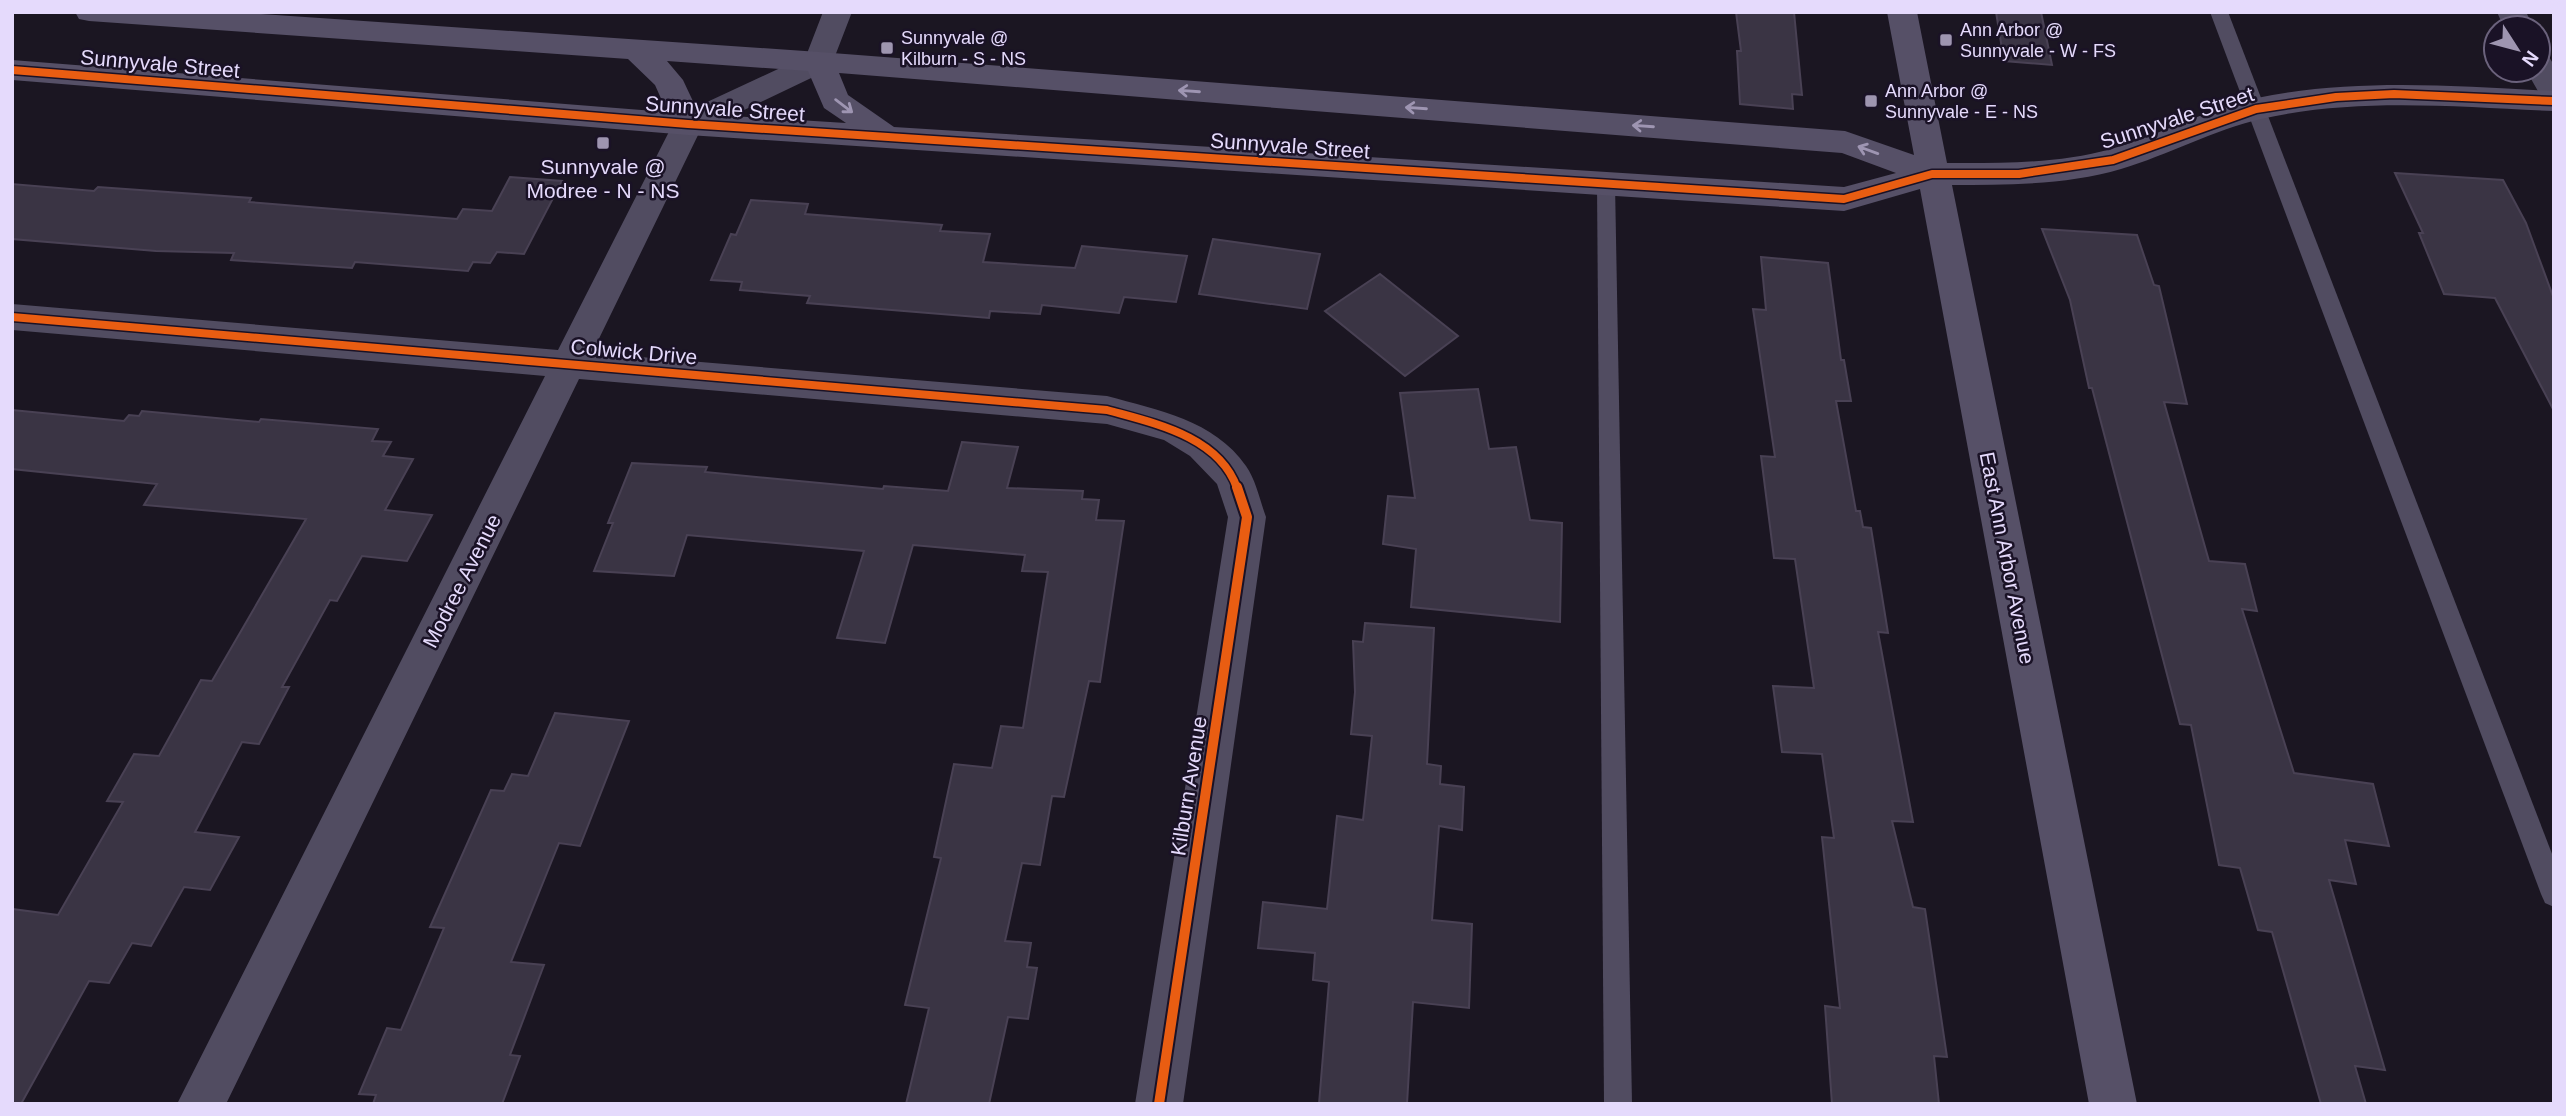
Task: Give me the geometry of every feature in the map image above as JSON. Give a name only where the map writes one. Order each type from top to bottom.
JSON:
[{"type":"street","name":"Sunnyvale Street","points":[[89,12],[819,62],[1845,142],[1932,174]]},
{"type":"street","points":[[838,12],[819,62],[835,101],[887,137]]},
{"type":"street","name":"East Ann Arbor Avenue","points":[[1902,12],[2113,1104]]},
{"type":"street","points":[[637,50],[668,80],[688,124],[819,62]]},
{"type":"street","name":"Sunnyvale Street","points":[[12,70],[688,124],[1844,200],[1932,174],[2019,174],[2113,160],[2256,109],[2336,97],[2394,94],[2554,101]]},
{"type":"street","name":"Modree Avenue","points":[[201,1104],[688,124]]},
{"type":"street","name":"Colwick Drive","points":[[12,317],[1107,410],[1175,429],[1203,446],[1233,476]]},
{"type":"street","name":"Kilburn Avenue","points":[[1159,1104],[1247,517],[1233,476]]},
{"type":"lane","points":[[2219,12],[2554,894]]},
{"type":"lane","points":[[1606,184],[1619,1104]]},
{"type":"building","points":[[1736,12],[1794,12],[1802,95],[1792,94],[1793,109],[1740,104],[1737,51],[1741,51]]},
{"type":"building","points":[[1996,12],[2041,12],[2052,65],[2004,61]]},
{"type":"building","points":[[2395,173],[2503,180],[2526,223],[2554,299],[2554,411],[2495,298],[2444,294],[2419,233],[2423,233]]},
{"type":"building","points":[[510,177],[562,181],[524,254],[497,252],[490,263],[473,262],[468,271],[355,262],[352,268],[231,260],[234,253],[156,251],[12,239],[12,184],[94,191],[98,187],[251,198],[249,202],[457,219],[463,209],[492,211]]},
{"type":"building","points":[[751,200],[808,204],[805,214],[942,225],[940,231],[990,234],[983,262],[1075,268],[1082,246],[1187,256],[1176,302],[1124,297],[1119,313],[1042,305],[1040,314],[990,311],[989,318],[807,303],[810,296],[740,290],[742,282],[711,280],[731,234],[736,235]]},
{"type":"building","points":[[2042,229],[2137,235],[2154,285],[2159,286],[2187,404],[2164,402],[2209,561],[2245,564],[2257,611],[2242,609],[2294,773],[2373,784],[2389,846],[2345,840],[2356,884],[2329,880],[2385,1070],[2355,1066],[2366,1104],[2321,1104],[2272,932],[2258,930],[2240,868],[2219,865],[2191,725],[2180,724],[2092,388],[2089,388],[2070,300]]},
{"type":"building","points":[[1213,239],[1320,254],[1307,309],[1199,294]]},
{"type":"building","points":[[1761,257],[1828,263],[1841,360],[1844,360],[1851,401],[1836,401],[1856,511],[1860,511],[1863,527],[1871,528],[1888,633],[1878,632],[1913,822],[1892,821],[1913,907],[1925,909],[1947,1057],[1934,1056],[1939,1104],[1832,1104],[1825,1006],[1840,1008],[1822,837],[1834,838],[1822,754],[1782,752],[1773,686],[1814,688],[1795,559],[1774,558],[1761,456],[1775,457],[1753,309],[1766,310]]},
{"type":"building","points":[[1380,274],[1458,336],[1405,376],[1325,311]]},
{"type":"building","points":[[1478,389],[1489,449],[1516,447],[1530,520],[1562,523],[1560,622],[1411,607],[1416,549],[1383,544],[1388,496],[1415,498],[1400,393]]},
{"type":"building","points":[[12,410],[124,421],[129,415],[139,416],[142,411],[378,429],[372,441],[391,442],[383,456],[413,459],[385,510],[432,515],[407,561],[362,556],[337,601],[330,600],[282,687],[289,687],[259,744],[242,742],[195,832],[239,837],[210,890],[184,887],[151,946],[132,943],[109,983],[89,981],[21,1104],[12,1104],[12,909],[58,915],[123,802],[107,801],[134,754],[159,756],[201,680],[212,681],[306,519],[144,505],[157,484],[12,469]]},
{"type":"building","points":[[962,442],[1018,447],[1007,488],[1083,491],[1082,499],[1099,500],[1096,520],[1124,521],[1100,682],[1089,681],[1064,797],[1052,796],[1040,865],[1022,863],[1005,941],[1031,943],[1027,967],[1037,968],[1028,1019],[1008,1017],[989,1104],[906,1104],[929,1008],[905,1005],[941,858],[934,857],[954,764],[992,768],[1001,726],[1023,728],[1048,572],[1022,571],[1025,555],[913,545],[885,643],[837,638],[864,551],[687,535],[674,576],[594,571],[613,523],[608,523],[632,463],[707,467],[705,472],[883,489],[884,486],[948,491]]},
{"type":"building","points":[[1365,623],[1434,628],[1427,764],[1441,766],[1440,784],[1464,787],[1462,830],[1439,826],[1432,920],[1472,924],[1469,1008],[1413,1002],[1407,1104],[1319,1104],[1329,982],[1313,980],[1315,953],[1258,948],[1263,902],[1327,909],[1337,816],[1363,820],[1372,736],[1351,734],[1355,692],[1353,641],[1363,642]]},
{"type":"building","points":[[555,713],[629,721],[580,846],[559,843],[511,962],[544,965],[510,1055],[520,1056],[502,1104],[373,1104],[376,1095],[359,1094],[387,1028],[401,1030],[444,928],[430,927],[491,790],[504,791],[512,774],[528,776]]},
{"type":"cycle path","points":[[12,70],[688,124],[1844,199],[1932,174],[2019,174],[2113,160],[2256,109],[2336,97],[2394,94],[2554,101]]},
{"type":"cycle path","points":[[12,317],[1107,410],[1175,429],[1203,446],[1233,476],[1247,517],[1159,1104]]},
{"type":"place","name":"Ann Arbor @ Sunnyvale - W - FS","points":[[1946,40]]},
{"type":"place","name":"Sunnyvale @ Kilburn - S - NS","points":[[887,48]]},
{"type":"place","name":"Ann Arbor @ Sunnyvale - E - NS","points":[[1871,101]]},
{"type":"place","name":"Sunnyvale @ Modree - N - NS","points":[[603,143]]}]
